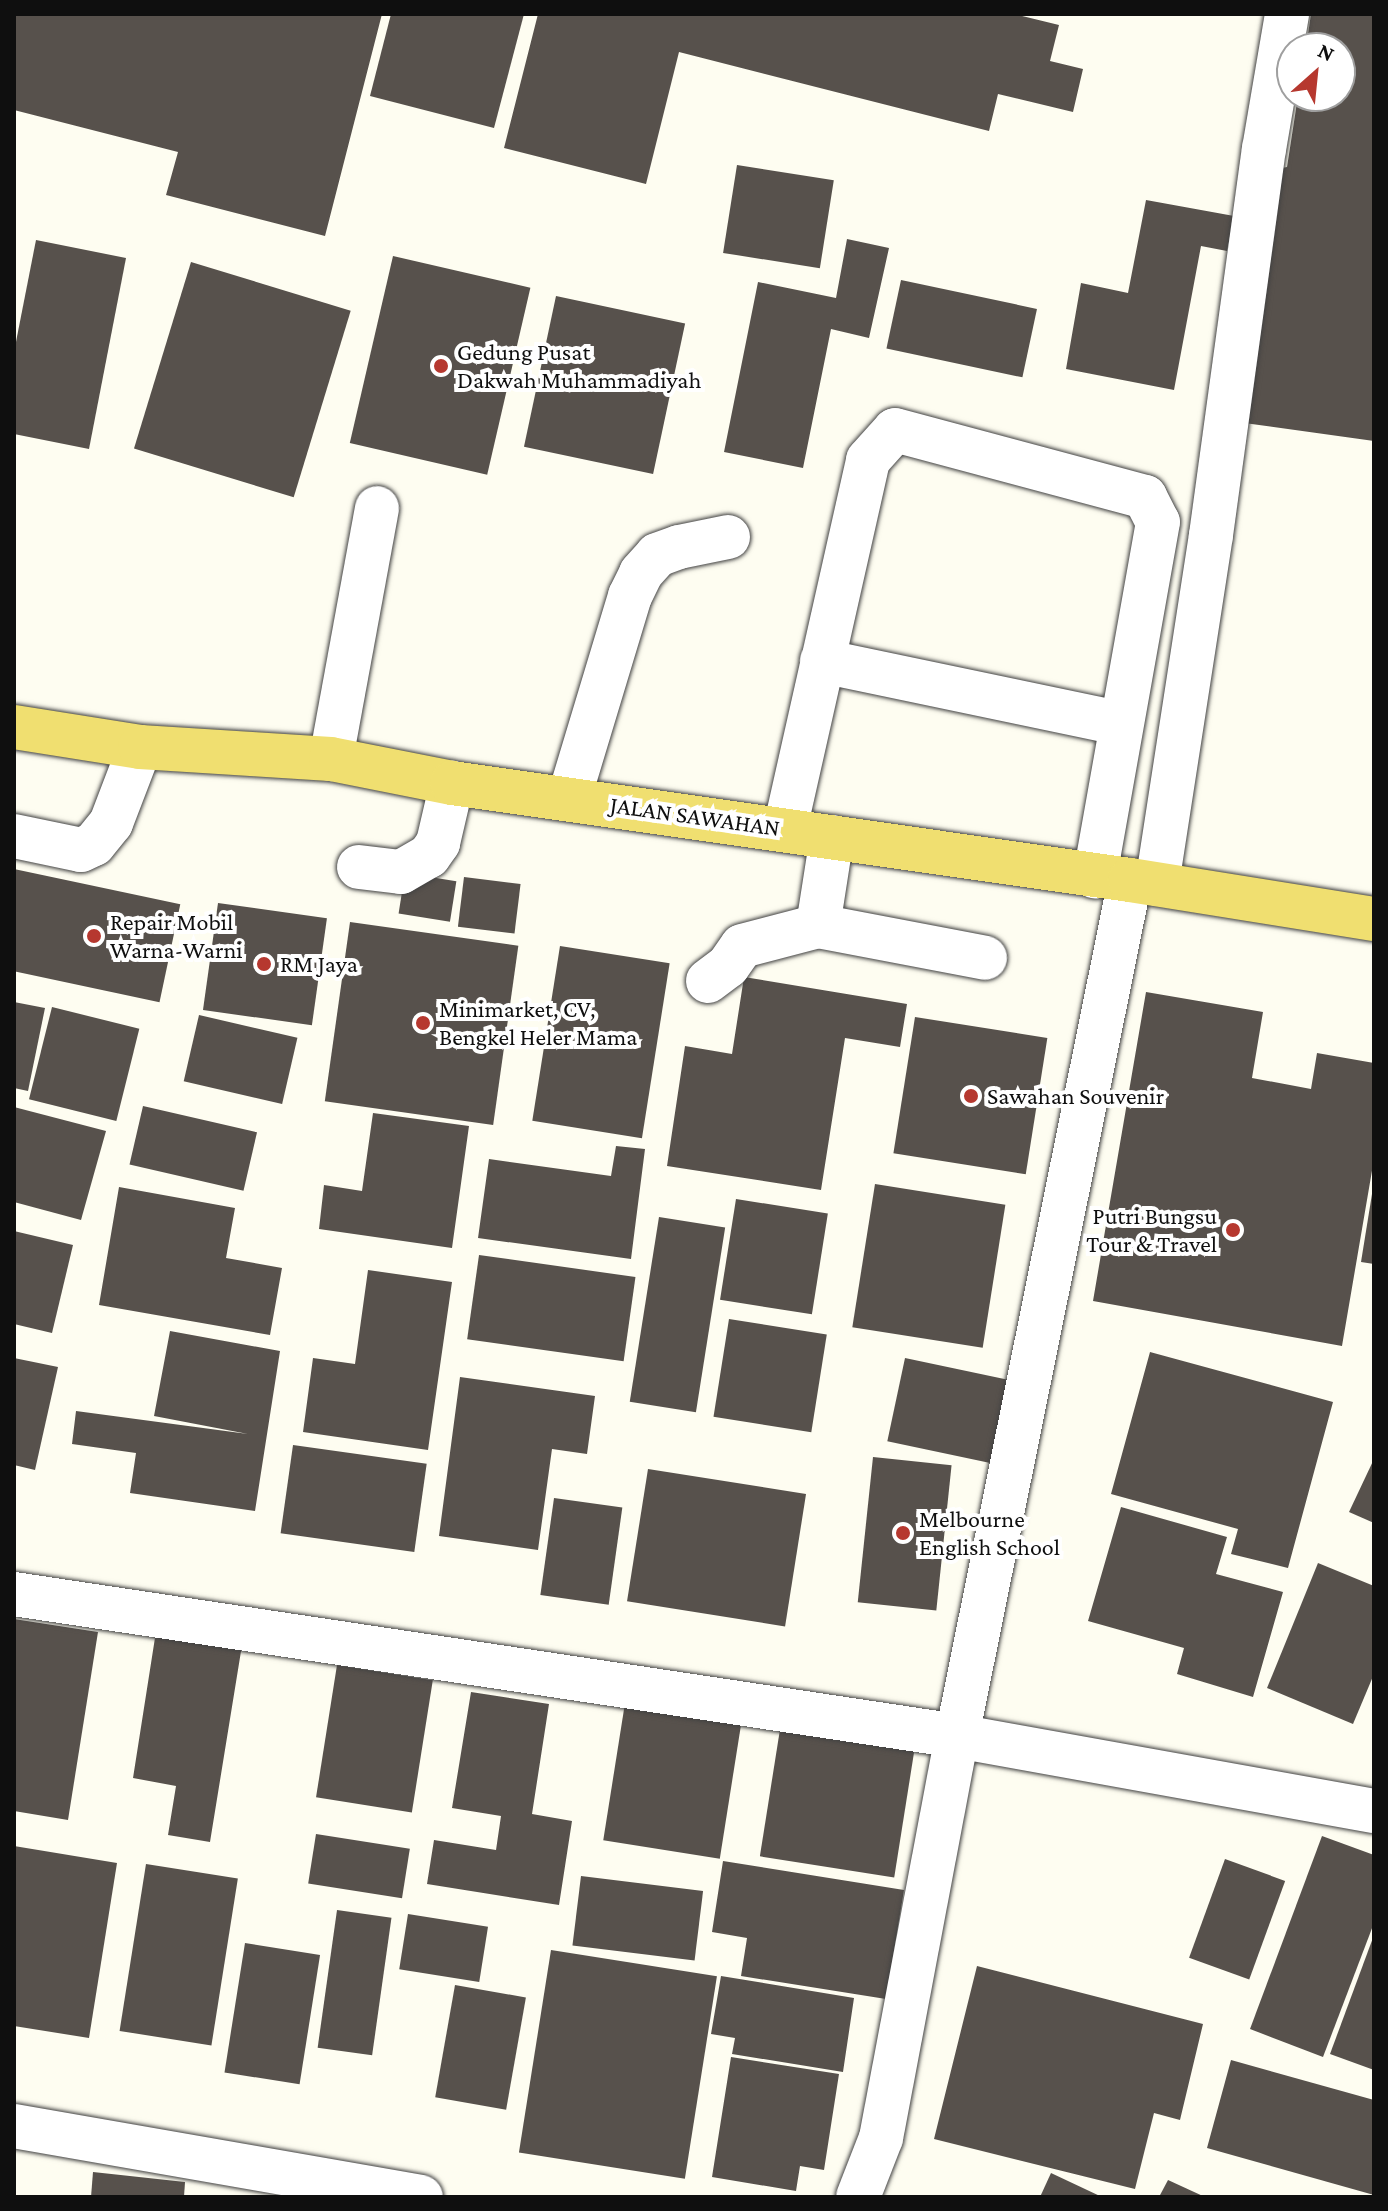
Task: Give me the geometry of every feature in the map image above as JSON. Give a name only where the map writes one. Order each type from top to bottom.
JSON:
[{"type":"main road","name":"JALAN SAWAHAN","points":[[14,727],[140,747],[331,759],[452,783],[785,829],[1374,919]]},
{"type":"street","points":[[858,2197],[881,2138],[957,1736],[1127,880],[1211,535],[1264,149],[1287,14]]},
{"type":"street","points":[[785,829],[868,460],[895,430],[1145,497],[1158,522],[1120,723],[1127,880]]},
{"type":"street","points":[[331,759],[377,508]]},
{"type":"street","points":[[569,798],[630,596],[641,573],[657,555],[728,537]]},
{"type":"street","points":[[822,661],[1120,723]]},
{"type":"street","points":[[14,836],[81,850],[94,844],[111,823],[140,747]]},
{"type":"street","points":[[359,867],[401,872],[429,856],[438,843],[452,783]]},
{"type":"street","points":[[818,926],[832,837]]},
{"type":"street","points":[[708,981],[728,966],[742,946],[818,926],[985,958]]},
{"type":"street","points":[[14,1594],[957,1736],[1374,1811]]},
{"type":"street","points":[[14,2126],[421,2197]]},
{"type":"building","points":[[14,14],[382,14],[325,236],[166,195],[178,152],[14,110]]},
{"type":"building","points":[[391,14],[524,14],[494,128],[370,96]]},
{"type":"building","points":[[538,14],[1014,14],[1059,25],[1050,61],[1083,69],[1073,112],[998,94],[989,131],[679,52],[646,184],[504,148]]},
{"type":"building","points":[[1311,14],[1374,14],[1374,441],[1237,422],[1272,170],[1287,167],[1296,112],[1356,112],[1356,32],[1308,32]]},
{"type":"building","points":[[737,165],[834,180],[820,268],[723,253]]},
{"type":"building","points":[[1146,200],[1234,216],[1227,251],[1201,246],[1174,390],[1066,369],[1081,283],[1128,293]]},
{"type":"building","points":[[847,239],[889,248],[869,338],[831,329],[803,468],[724,452],[758,282],[836,298]]},
{"type":"building","points":[[36,240],[126,258],[89,449],[14,434],[14,352]]},
{"type":"building","name":"Gedung Pusat Dakwah Muhammadiyah","points":[[393,256],[530,288],[487,475],[350,443]]},
{"type":"building","points":[[191,262],[351,311],[294,497],[134,448]]},
{"type":"building","points":[[901,280],[1037,309],[1022,377],[886,348]]},
{"type":"building","points":[[556,296],[685,323],[653,474],[524,447]]},
{"type":"building","name":"Repair Mobil Warna-Warni","points":[[14,869],[180,904],[159,1002],[14,971]]},
{"type":"building","points":[[405,873],[456,881],[450,922],[399,913]]},
{"type":"building","points":[[464,877],[521,884],[514,934],[458,927]]},
{"type":"building","name":"RM Jaya","points":[[218,903],[327,918],[312,1025],[203,1010]]},
{"type":"building","name":"Minimarket, CV, Bengkel Heler Mama","points":[[350,922],[518,946],[493,1125],[325,1101]]},
{"type":"building","points":[[560,946],[670,963],[642,1138],[532,1121]]},
{"type":"building","points":[[744,977],[907,1004],[900,1047],[845,1038],[821,1190],[667,1166],[685,1046],[732,1054]]},
{"type":"building","name":"Putri Bungsu Tour & Travel","points":[[1146,992],[1263,1012],[1252,1078],[1311,1089],[1317,1053],[1374,1063],[1374,1159],[1342,1346],[1093,1301]]},
{"type":"building","points":[[14,1002],[45,1008],[28,1091],[14,1088]]},
{"type":"building","points":[[52,1007],[139,1029],[116,1121],[29,1099]]},
{"type":"building","points":[[199,1015],[297,1038],[282,1104],[184,1081]]},
{"type":"building","name":"Sawahan Souvenir","points":[[915,1017],[1047,1038],[1026,1174],[893,1153]]},
{"type":"building","points":[[143,1106],[257,1132],[244,1191],[130,1164]]},
{"type":"building","points":[[14,1107],[106,1131],[81,1220],[14,1202]]},
{"type":"building","points":[[373,1113],[469,1126],[452,1248],[319,1229],[324,1185],[362,1191]]},
{"type":"building","points":[[616,1146],[645,1149],[631,1259],[478,1238],[489,1159],[611,1176]]},
{"type":"building","points":[[875,1184],[1005,1205],[983,1348],[852,1327]]},
{"type":"building","points":[[119,1187],[235,1208],[226,1258],[282,1268],[270,1335],[99,1305]]},
{"type":"building","points":[[1374,1194],[1374,1264],[1361,1262]]},
{"type":"building","points":[[736,1199],[828,1214],[812,1314],[720,1300]]},
{"type":"building","points":[[659,1217],[725,1227],[696,1412],[630,1402]]},
{"type":"building","points":[[14,1231],[73,1245],[52,1333],[14,1324]]},
{"type":"building","points":[[479,1255],[635,1277],[624,1361],[467,1339]]},
{"type":"building","points":[[368,1270],[452,1282],[428,1450],[303,1432],[313,1358],[355,1364]]},
{"type":"building","points":[[729,1319],[827,1334],[811,1432],[714,1417]]},
{"type":"building","points":[[170,1331],[280,1351],[255,1511],[130,1493],[136,1453],[72,1444],[76,1411],[248,1434],[154,1416]]},
{"type":"building","points":[[1150,1352],[1333,1402],[1288,1568],[1231,1554],[1238,1529],[1111,1494]]},
{"type":"building","points":[[14,1358],[58,1367],[35,1470],[14,1465]]},
{"type":"building","points":[[905,1358],[1013,1381],[995,1464],[887,1441]]},
{"type":"building","points":[[460,1377],[595,1396],[587,1454],[552,1449],[538,1550],[439,1536]]},
{"type":"building","points":[[293,1445],[427,1464],[414,1552],[281,1533]]},
{"type":"building","name":"Melbourne English School","points":[[873,1457],[952,1465],[936,1610],[858,1602]]},
{"type":"building","points":[[1374,1459],[1374,1523],[1349,1512]]},
{"type":"building","points":[[648,1469],[806,1494],[785,1626],[627,1601]]},
{"type":"building","points":[[554,1498],[622,1508],[609,1605],[540,1595]]},
{"type":"building","points":[[1121,1507],[1227,1537],[1216,1574],[1283,1592],[1253,1697],[1177,1674],[1184,1648],[1088,1621]]},
{"type":"building","points":[[1318,1563],[1374,1586],[1374,1674],[1353,1724],[1267,1688]]},
{"type":"building","points":[[14,1619],[98,1632],[68,1820],[14,1811]]},
{"type":"building","points":[[157,1625],[243,1639],[210,1842],[168,1835],[176,1786],[133,1778]]},
{"type":"building","points":[[337,1665],[433,1680],[412,1813],[316,1797]]},
{"type":"building","points":[[471,1692],[549,1704],[532,1814],[572,1821],[559,1905],[427,1884],[434,1840],[496,1850],[501,1816],[452,1808]]},
{"type":"building","points":[[625,1703],[742,1721],[720,1859],[603,1840]]},
{"type":"building","points":[[781,1723],[915,1744],[894,1878],[760,1856]]},
{"type":"building","points":[[316,1834],[410,1849],[402,1898],[308,1883]]},
{"type":"building","points":[[1322,1836],[1374,1855],[1374,1923],[1323,2057],[1250,2029]]},
{"type":"building","points":[[14,1846],[117,1863],[89,2038],[14,2026]]},
{"type":"building","points":[[1225,1859],[1285,1881],[1249,1980],[1189,1958]]},
{"type":"building","points":[[723,1861],[904,1890],[886,1999],[741,1976],[747,1938],[712,1932]]},
{"type":"building","points":[[146,1864],[238,1879],[211,2045],[120,2031]]},
{"type":"building","points":[[581,1876],[703,1891],[695,1960],[572,1945]]},
{"type":"building","points":[[337,1910],[391,1918],[372,2055],[318,2048]]},
{"type":"building","points":[[408,1914],[488,1927],[479,1982],[399,1969]]},
{"type":"building","points":[[1374,1935],[1374,2070],[1330,2054]]},
{"type":"building","points":[[245,1943],[320,1955],[300,2084],[225,2072]]},
{"type":"building","points":[[551,1950],[717,1976],[685,2179],[519,2152]]},
{"type":"building","points":[[977,1966],[1203,2024],[1180,2120],[1154,2113],[1135,2189],[934,2139]]},
{"type":"building","points":[[721,1976],[854,1998],[843,2072],[732,2054],[735,2038],[711,2034]]},
{"type":"building","points":[[455,1985],[526,1998],[506,2110],[435,2097]]},
{"type":"building","points":[[731,2057],[839,2074],[824,2170],[800,2166],[796,2191],[712,2177]]},
{"type":"building","points":[[1231,2060],[1374,2100],[1374,2195],[1207,2148]]},
{"type":"building","points":[[93,2172],[185,2182],[184,2197],[91,2197]]},
{"type":"building","points":[[1051,2173],[1102,2197],[1040,2197]]},
{"type":"building","points":[[1168,2180],[1205,2197],[1159,2197]]},
{"type":"place","name":"Gedung Pusat Dakwah Muhammadiyah","points":[[441,366]]},
{"type":"place","name":"Repair Mobil Warna-Warni","points":[[94,936]]},
{"type":"place","name":"RM Jaya","points":[[264,964]]},
{"type":"place","name":"Minimarket, CV, Bengkel Heler Mama","points":[[423,1023]]},
{"type":"place","name":"Sawahan Souvenir","points":[[971,1096]]},
{"type":"place","name":"Putri Bungsu Tour & Travel","points":[[1233,1230]]},
{"type":"place","name":"Melbourne English School","points":[[903,1533]]}]
